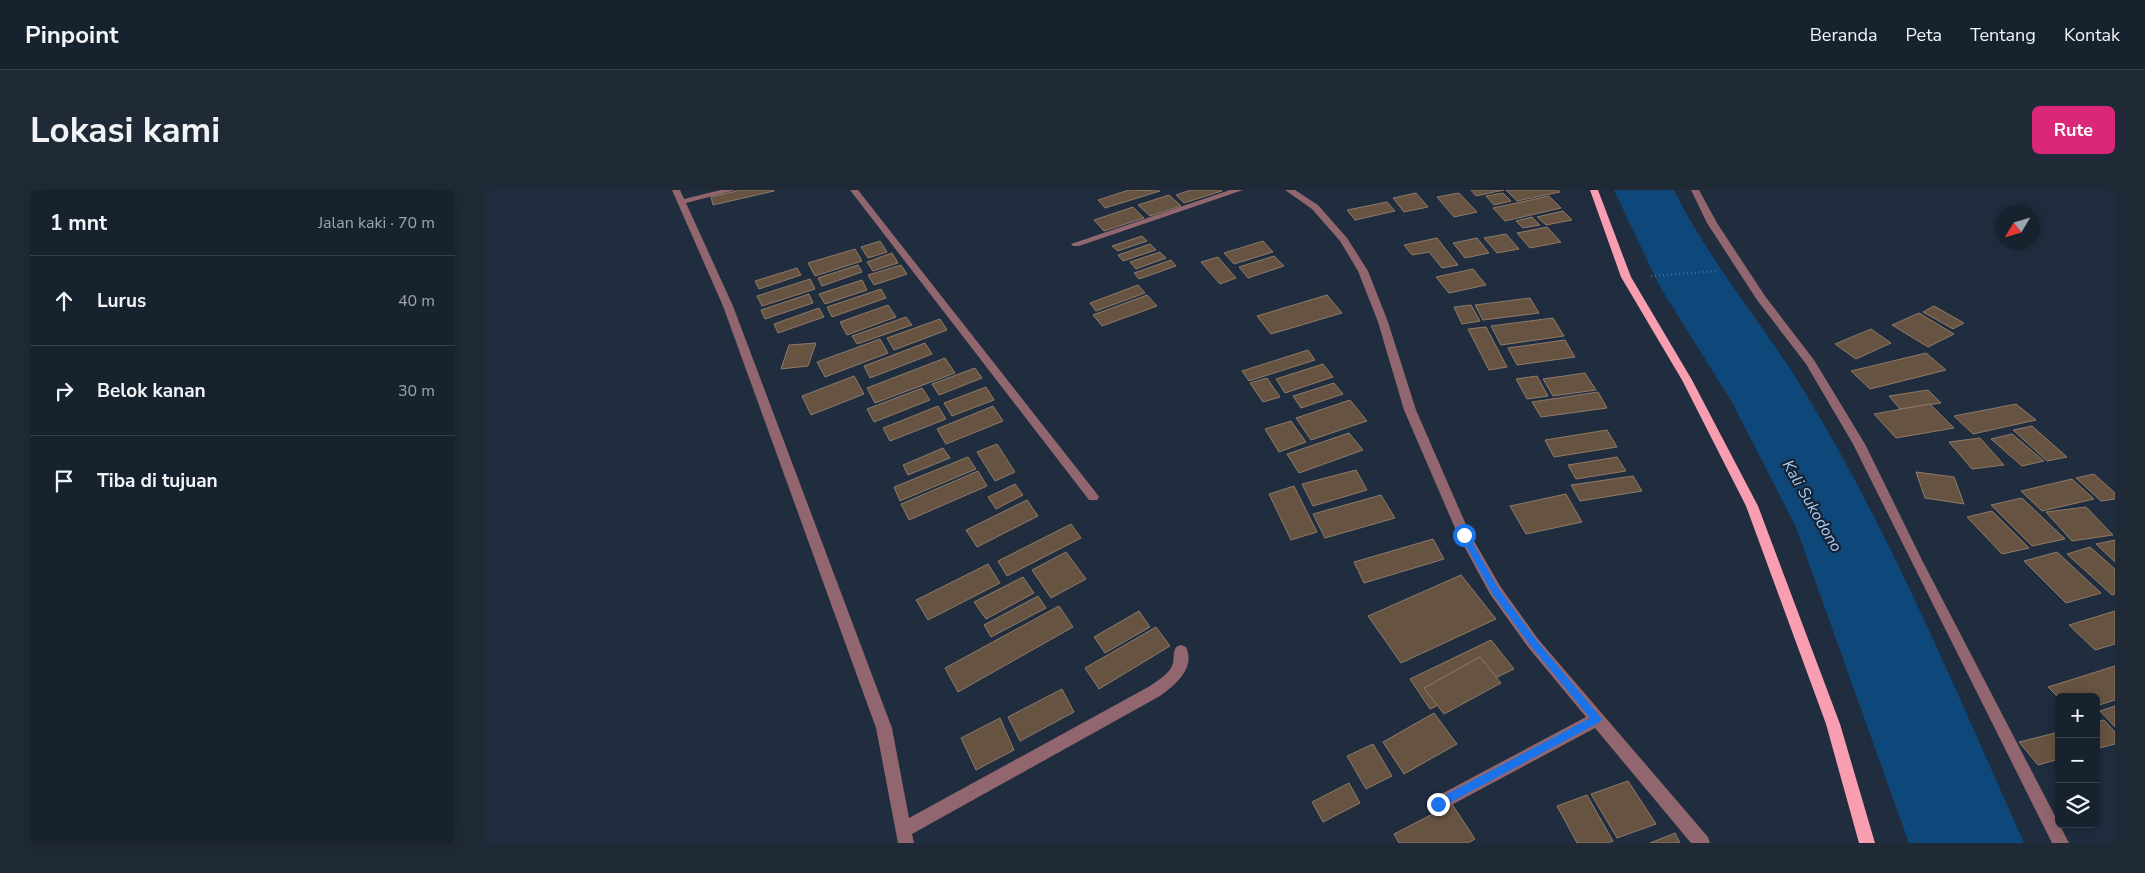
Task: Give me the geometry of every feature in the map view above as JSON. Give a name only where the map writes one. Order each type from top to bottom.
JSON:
[{"type":"main road","points":[[1594,190],[1626,277],[1687,380],[1752,506],[1833,724],[1867,843]]},
{"type":"street","points":[[732,190],[679,196],[728,306],[885,728],[905,837],[1155,691],[1174,677],[1181,664],[1181,651]]},
{"type":"street","points":[[854,190],[1093,497]]},
{"type":"street","points":[[1076,244],[1239,190]]},
{"type":"street","points":[[1289,190],[1315,207],[1344,240],[1363,271],[1383,322],[1410,410],[1464,535],[1495,590],[1533,643],[1702,843]]},
{"type":"street","points":[[1695,190],[1712,223],[1761,298],[1810,362],[1859,444],[1916,560],[2061,843]]},
{"type":"street","points":[[1438,804],[1597,719]]},
{"type":"path","points":[[1644,276],[1720,271]]},
{"type":"water","name":"Kali Sukodono","points":[[1614,190],[1674,190],[1704,243],[1790,368],[1837,448],[1895,558],[2024,843],[1909,843],[1796,527],[1732,402],[1659,285]]},
{"type":"building","points":[[741,190],[774,191],[713,205],[711,197]]},
{"type":"building","points":[[1129,190],[1160,191],[1105,208],[1098,200]]},
{"type":"building","points":[[1191,190],[1222,191],[1184,203],[1176,195]]},
{"type":"building","points":[[1471,190],[1504,190],[1476,196]]},
{"type":"building","points":[[1506,190],[1558,190],[1560,192],[1517,201]]},
{"type":"building","points":[[1416,193],[1428,207],[1404,212],[1393,198]]},
{"type":"building","points":[[1459,193],[1477,212],[1454,217],[1437,197]]},
{"type":"building","points":[[1503,193],[1511,201],[1494,205],[1486,196]]},
{"type":"building","points":[[1169,195],[1181,206],[1150,216],[1138,205]]},
{"type":"building","points":[[1549,196],[1561,208],[1505,221],[1493,208]]},
{"type":"building","points":[[1387,202],[1395,211],[1355,220],[1347,210]]},
{"type":"building","points":[[1133,207],[1144,218],[1104,231],[1094,220]]},
{"type":"building","points":[[1563,211],[1572,220],[1546,225],[1537,217]]},
{"type":"building","points":[[1532,217],[1540,225],[1523,228],[1516,221]]},
{"type":"building","points":[[1547,227],[1561,242],[1530,248],[1517,233]]},
{"type":"building","points":[[1506,234],[1519,249],[1497,253],[1484,238]]},
{"type":"building","points":[[1142,236],[1147,241],[1118,251],[1112,246]]},
{"type":"building","points":[[1437,238],[1458,265],[1442,268],[1429,252],[1412,255],[1404,245]]},
{"type":"building","points":[[1477,238],[1489,253],[1465,258],[1453,243]]},
{"type":"building","points":[[880,241],[887,252],[868,258],[861,247]]},
{"type":"building","points":[[1263,241],[1273,252],[1234,264],[1224,253]]},
{"type":"building","points":[[1150,244],[1156,250],[1123,261],[1118,255]]},
{"type":"building","points":[[855,249],[862,261],[815,276],[808,263]]},
{"type":"building","points":[[1160,252],[1166,258],[1136,269],[1130,262]]},
{"type":"building","points":[[892,253],[898,263],[873,271],[867,262]]},
{"type":"building","points":[[1274,256],[1284,266],[1248,278],[1239,267]]},
{"type":"building","points":[[1218,257],[1236,278],[1220,284],[1201,262]]},
{"type":"building","points":[[1171,260],[1176,266],[1139,279],[1134,273]]},
{"type":"building","points":[[858,265],[862,272],[822,286],[818,278]]},
{"type":"building","points":[[901,265],[907,274],[874,285],[868,275]]},
{"type":"building","points":[[797,268],[801,275],[759,289],[755,281]]},
{"type":"building","points":[[1473,269],[1486,285],[1449,293],[1436,277]]},
{"type":"building","points":[[810,279],[815,289],[762,306],[757,296]]},
{"type":"building","points":[[862,280],[867,290],[825,304],[819,294]]},
{"type":"building","points":[[1138,285],[1145,293],[1096,311],[1090,303]]},
{"type":"building","points":[[881,289],[886,298],[832,317],[827,307]]},
{"type":"building","points":[[809,294],[813,303],[765,319],[761,310]]},
{"type":"building","points":[[1147,295],[1157,306],[1102,326],[1093,315]]},
{"type":"building","points":[[1327,295],[1342,313],[1271,334],[1257,316]]},
{"type":"building","points":[[1530,298],[1539,313],[1483,320],[1475,305]]},
{"type":"building","points":[[888,305],[896,317],[847,335],[840,322]]},
{"type":"building","points":[[1471,305],[1480,321],[1462,324],[1454,307]]},
{"type":"building","points":[[1934,306],[1964,323],[1953,329],[1923,312]]},
{"type":"building","points":[[819,308],[824,317],[778,333],[774,324]]},
{"type":"building","points":[[1919,313],[1954,334],[1928,347],[1892,325]]},
{"type":"building","points":[[906,317],[912,325],[857,344],[852,336]]},
{"type":"building","points":[[1553,318],[1564,336],[1501,345],[1491,326]]},
{"type":"building","points":[[940,319],[947,330],[894,350],[887,338]]},
{"type":"building","points":[[1486,327],[1507,367],[1489,370],[1468,329]]},
{"type":"building","points":[[1871,329],[1891,343],[1856,359],[1835,344]]},
{"type":"building","points":[[880,339],[888,353],[825,377],[817,362]]},
{"type":"building","points":[[1565,340],[1575,357],[1517,365],[1508,348]]},
{"type":"building","points":[[816,343],[808,366],[781,369],[789,345]]},
{"type":"building","points":[[925,343],[932,354],[870,378],[864,366]]},
{"type":"building","points":[[1308,350],[1315,360],[1249,381],[1242,371]]},
{"type":"building","points":[[1926,353],[1946,370],[1870,389],[1851,371]]},
{"type":"building","points":[[945,358],[955,373],[875,403],[867,388]]},
{"type":"building","points":[[1323,364],[1333,377],[1285,393],[1276,379]]},
{"type":"building","points":[[975,368],[982,378],[939,395],[932,384]]},
{"type":"building","points":[[1585,373],[1596,390],[1553,396],[1543,379]]},
{"type":"building","points":[[854,376],[864,394],[811,415],[802,396]]},
{"type":"building","points":[[1537,376],[1548,396],[1527,399],[1516,379]]},
{"type":"building","points":[[1267,378],[1280,397],[1263,402],[1250,383]]},
{"type":"building","points":[[1334,383],[1343,394],[1301,408],[1293,396]]},
{"type":"building","points":[[986,387],[994,400],[952,416],[944,403]]},
{"type":"building","points":[[922,388],[930,400],[874,422],[867,409]]},
{"type":"building","points":[[1928,390],[1941,403],[1900,409],[1889,396]]},
{"type":"building","points":[[1598,392],[1607,408],[1541,417],[1532,402]]},
{"type":"building","points":[[1350,400],[1367,421],[1311,440],[1296,418]]},
{"type":"building","points":[[1930,404],[1954,428],[1896,438],[1874,414]]},
{"type":"building","points":[[2016,404],[2036,420],[1973,434],[1954,416]]},
{"type":"building","points":[[938,406],[946,419],[890,441],[883,428]]},
{"type":"building","points":[[993,406],[1003,421],[946,444],[937,429]]},
{"type":"building","points":[[1291,421],[1306,442],[1279,452],[1265,429]]},
{"type":"building","points":[[2032,426],[2067,457],[2047,461],[2013,430]]},
{"type":"building","points":[[1607,430],[1617,447],[1554,457],[1545,440]]},
{"type":"building","points":[[1349,433],[1363,450],[1299,473],[1287,454]]},
{"type":"building","points":[[2012,434],[2044,461],[2022,466],[1991,439]]},
{"type":"building","points":[[1980,438],[2004,465],[1972,469],[1949,442]]},
{"type":"building","points":[[997,444],[1015,472],[995,481],[977,452]]},
{"type":"building","points":[[943,448],[950,458],[908,475],[903,465]]},
{"type":"building","points":[[968,457],[976,469],[900,501],[894,487]]},
{"type":"building","points":[[1617,457],[1626,471],[1576,479],[1568,465]]},
{"type":"building","points":[[1356,470],[1367,490],[1313,506],[1302,484]]},
{"type":"building","points":[[978,471],[987,486],[909,520],[901,504]]},
{"type":"building","points":[[1916,472],[1954,477],[1964,504],[1925,498]]},
{"type":"building","points":[[2094,474],[2115,493],[2115,499],[2101,501],[2076,478]]},
{"type":"building","points":[[1633,476],[1642,491],[1580,501],[1571,485]]},
{"type":"building","points":[[2072,479],[2094,499],[2042,511],[2021,491]]},
{"type":"building","points":[[1015,484],[1023,495],[996,509],[988,497]]},
{"type":"building","points":[[1294,486],[1317,532],[1291,540],[1269,494]]},
{"type":"building","points":[[1566,494],[1582,522],[1526,534],[1510,506]]},
{"type":"building","points":[[1381,495],[1395,518],[1325,538],[1313,514]]},
{"type":"building","points":[[2022,498],[2065,539],[2032,546],[1991,505]]},
{"type":"building","points":[[1027,500],[1038,516],[977,547],[966,530]]},
{"type":"building","points":[[2086,507],[2113,535],[2072,541],[2046,512]]},
{"type":"building","points":[[1992,511],[2029,548],[2002,554],[1967,517]]},
{"type":"building","points":[[1071,524],[1081,538],[1007,576],[998,561]]},
{"type":"building","points":[[1433,539],[1444,559],[1364,583],[1354,562]]},
{"type":"building","points":[[2115,540],[2115,562],[2096,544]]},
{"type":"building","points":[[2090,547],[2115,569],[2115,594],[2112,595],[2067,554]]},
{"type":"building","points":[[1066,552],[1086,579],[1051,598],[1032,570]]},
{"type":"building","points":[[2057,552],[2101,593],[2066,603],[2024,561]]},
{"type":"building","points":[[988,564],[1000,583],[928,620],[916,600]]},
{"type":"building","points":[[1461,575],[1496,619],[1401,663],[1368,616]]},
{"type":"building","points":[[1023,577],[1034,593],[986,619],[974,602]]},
{"type":"building","points":[[1038,596],[1046,608],[991,637],[984,625]]},
{"type":"building","points":[[1059,606],[1073,627],[958,692],[945,668]]},
{"type":"building","points":[[1139,611],[1150,627],[1105,653],[1094,637]]},
{"type":"building","points":[[2115,611],[2115,644],[2095,650],[2069,625]]},
{"type":"building","points":[[1156,627],[1170,646],[1099,689],[1085,668]]},
{"type":"building","points":[[1491,640],[1514,669],[1430,709],[1410,679]]},
{"type":"building","points":[[1480,657],[1501,683],[1444,714],[1424,688]]},
{"type":"building","points":[[2115,666],[2115,700],[2100,705],[2100,693],[2055,694],[2048,687]]},
{"type":"building","points":[[1062,689],[1074,712],[1020,741],[1008,717]]},
{"type":"building","points":[[2115,706],[2115,727],[2100,711]]},
{"type":"building","points":[[1434,713],[1457,744],[1404,774],[1383,742]]},
{"type":"building","points":[[1000,718],[1014,750],[976,770],[961,738]]},
{"type":"building","points":[[2104,720],[2115,732],[2115,744],[2100,748],[2100,721]]},
{"type":"building","points":[[2055,733],[2055,760],[2038,765],[2019,742]]},
{"type":"building","points":[[1373,744],[1392,776],[1366,789],[1347,756]]},
{"type":"building","points":[[1628,781],[1656,824],[1617,838],[1591,794]]},
{"type":"building","points":[[1349,783],[1360,803],[1323,822],[1312,802]]},
{"type":"building","points":[[1587,795],[1613,841],[1608,843],[1577,843],[1557,806]]},
{"type":"building","points":[[1452,804],[1475,839],[1468,843],[1399,843],[1394,834]]},
{"type":"building","points":[[1675,833],[1680,843],[1650,843]]},
{"type":"route","points":[[1438,804],[1597,719],[1533,643],[1495,590],[1464,535]]}]
